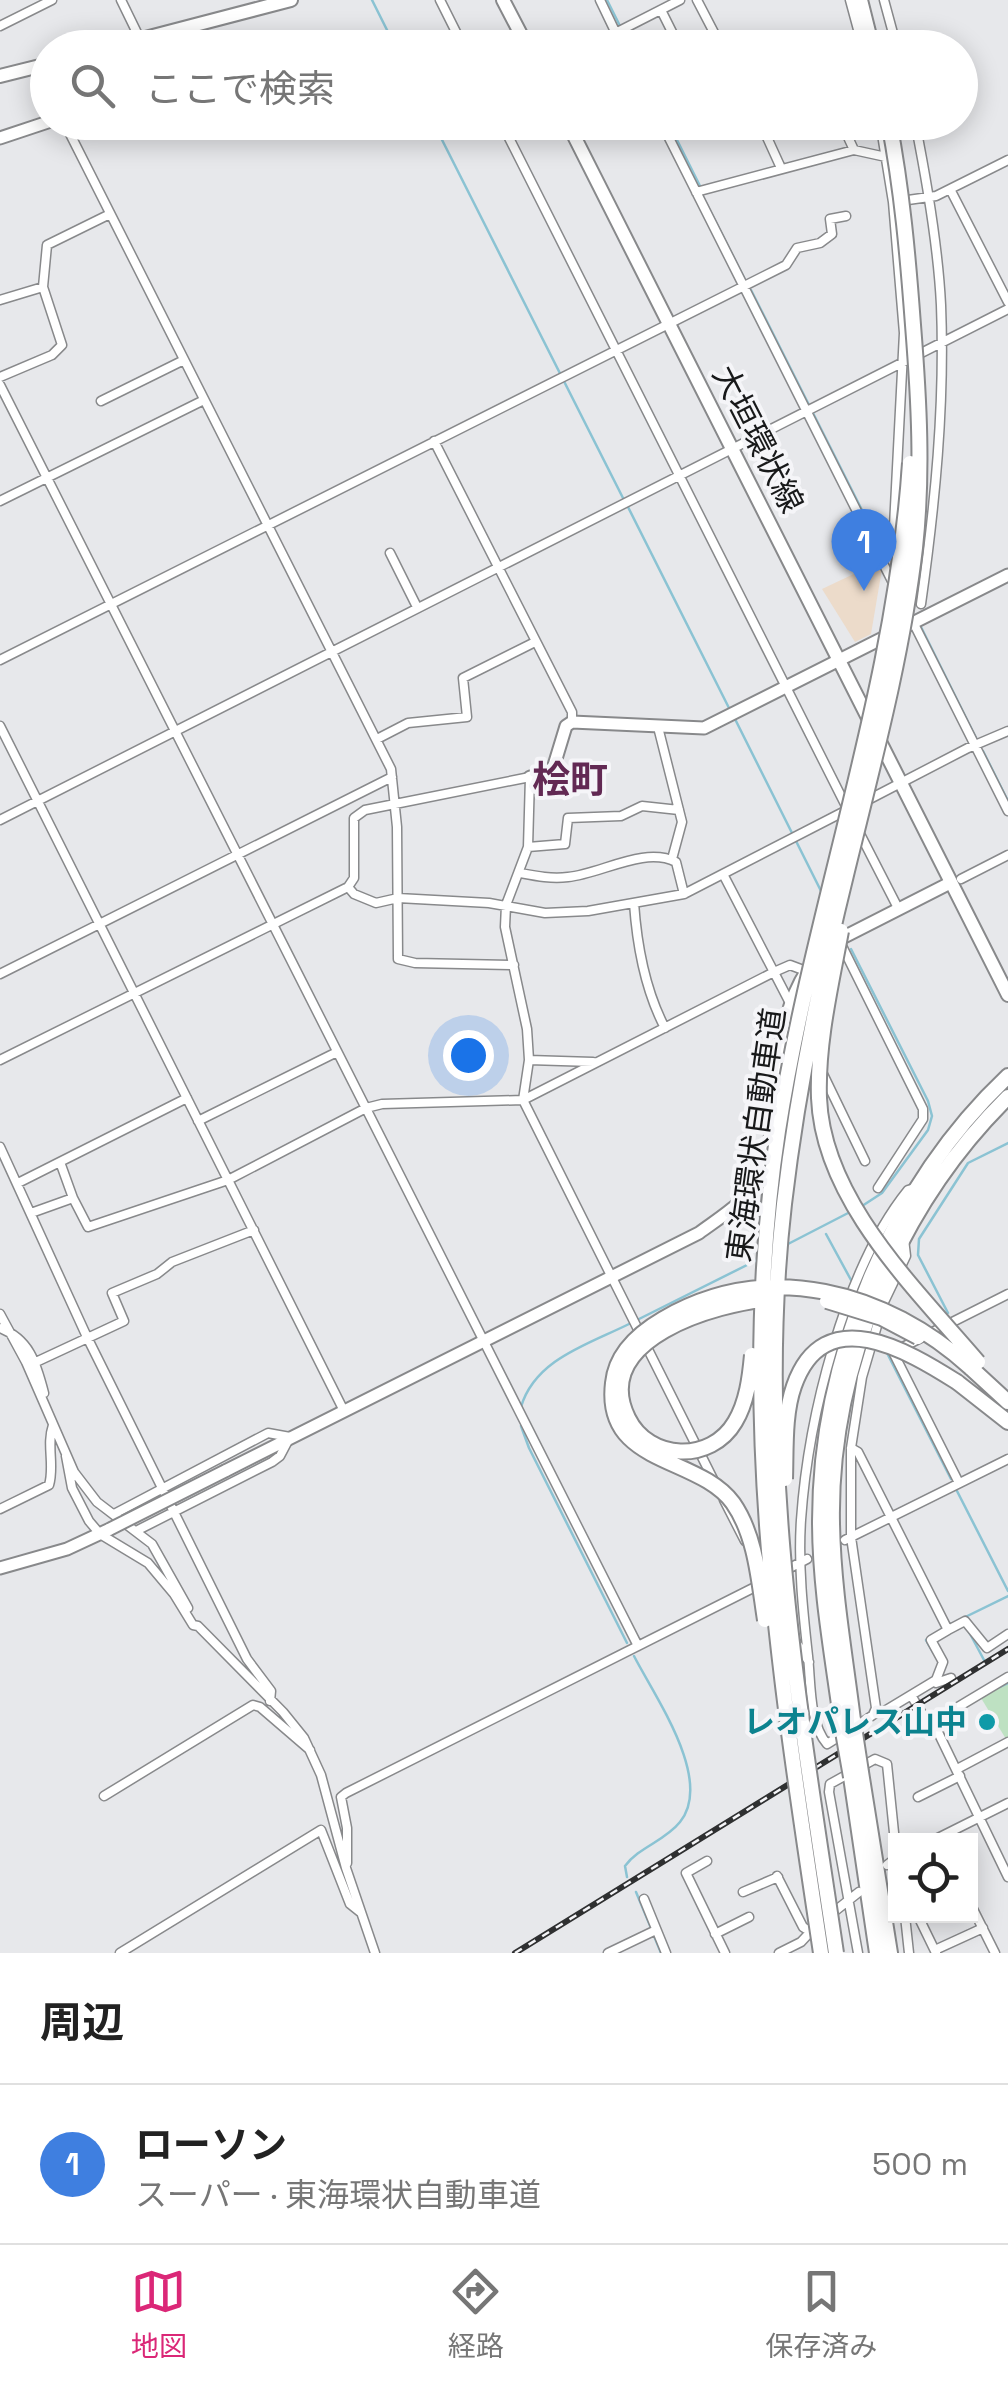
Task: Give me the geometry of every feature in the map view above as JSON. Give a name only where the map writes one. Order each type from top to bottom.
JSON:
[{"type":"highway","points":[[860,0],[868,30]]},
{"type":"highway","name":"東海環状自動車道","points":[[836,1953],[787,1615],[774,1391],[784,1204],[813,1016],[874,764],[914,550],[920,443],[914,332],[892,140]]},
{"type":"highway","name":"東海環状自動車道","points":[[822,1953],[776,1634],[761,1449],[764,1269],[778,1136],[798,1016],[893,612],[908,498],[914,332]]},
{"type":"highway","points":[[874,764],[821,1052],[822,1123],[832,1163],[848,1198],[905,1275],[968,1372]]},
{"type":"highway","points":[[878,1953],[856,1775],[822,1568],[820,1521],[825,1450],[837,1378],[850,1336],[892,1236],[961,1127],[1008,1076]]},
{"type":"highway","points":[[848,1723],[832,1521],[836,1450],[849,1380],[860,1340],[904,1239],[948,1169],[1008,1097]]},
{"type":"highway","points":[[778,1136],[768,1184],[758,1266],[757,1283],[756,1300],[754,1334],[750,1371],[742,1409],[726,1434],[695,1451],[660,1447],[634,1428],[622,1390],[628,1366],[642,1346],[690,1317],[749,1300],[766,1299],[784,1298],[802,1298],[864,1310],[915,1336],[1008,1402]]},
{"type":"highway","points":[[800,1808],[746,1528],[732,1503],[711,1483],[652,1456],[632,1441],[614,1407],[616,1369],[638,1336],[671,1315],[726,1294],[783,1288],[846,1295],[888,1310],[940,1342],[1008,1419]]},
{"type":"highway","points":[[802,1730],[786,1522],[788,1428],[795,1383],[818,1351],[840,1340],[856,1338],[895,1346],[968,1372],[1008,1394]]},
{"type":"highway","points":[[856,1775],[890,1953]]},
{"type":"main road","points":[[175,30],[292,0]]},
{"type":"main road","points":[[503,0],[519,30]]},
{"type":"main road","points":[[0,74],[30,68]]},
{"type":"main road","name":"大垣環状線","points":[[576,140],[900,783],[955,881],[1008,995]]},
{"type":"street","points":[[0,26],[52,0]]},
{"type":"street","points":[[121,0],[136,30]]},
{"type":"street","points":[[440,0],[455,30]]},
{"type":"street","points":[[600,0],[615,30]]},
{"type":"street","points":[[620,30],[680,0]]},
{"type":"street","points":[[697,0],[713,30]]},
{"type":"street","points":[[850,0],[858,30]]},
{"type":"street","points":[[884,0],[892,30]]},
{"type":"street","points":[[662,10],[671,30]]},
{"type":"street","points":[[0,138],[30,128]]},
{"type":"street","points":[[73,140],[377,739],[392,777],[395,803],[398,958],[415,963],[514,966]]},
{"type":"street","points":[[510,140],[898,908]]},
{"type":"street","points":[[670,140],[1007,808]]},
{"type":"street","points":[[768,140],[781,168]]},
{"type":"street","points":[[850,140],[854,150]]},
{"type":"street","points":[[879,554],[889,550],[894,526],[904,362],[902,290],[883,140]]},
{"type":"street","points":[[918,140],[941,306],[938,450],[921,604]]},
{"type":"street","points":[[696,192],[854,150],[886,157]]},
{"type":"street","points":[[893,202],[950,189],[1008,160]]},
{"type":"street","points":[[0,820],[1008,306],[950,189]]},
{"type":"street","points":[[0,378],[52,354],[62,345],[43,287],[48,245],[110,214]]},
{"type":"street","points":[[0,660],[786,265],[797,248],[832,234],[830,219],[846,216]]},
{"type":"street","points":[[0,300],[43,287]]},
{"type":"street","points":[[102,401],[184,360]]},
{"type":"street","points":[[0,385],[638,1646]]},
{"type":"street","points":[[0,501],[204,400]]},
{"type":"street","points":[[434,441],[572,712],[572,722]]},
{"type":"street","points":[[894,526],[932,528]]},
{"type":"street","points":[[390,554],[417,608]]},
{"type":"street","points":[[0,1060],[348,887],[354,878],[354,818],[366,810],[552,772],[566,726],[572,722],[698,729],[741,711],[1008,575]]},
{"type":"street","points":[[377,739],[408,723],[466,717],[463,678],[536,642]]},
{"type":"street","points":[[0,726],[344,1411]]},
{"type":"street","points":[[658,727],[682,822],[672,858]]},
{"type":"street","points":[[348,887],[354,894],[376,903],[398,898],[506,905],[522,912],[545,914],[588,911],[684,894],[1008,731]]},
{"type":"street","points":[[530,776],[528,848],[506,905],[507,937],[527,1029],[529,1060],[523,1100],[809,1662]]},
{"type":"street","points":[[0,974],[392,777]]},
{"type":"street","points":[[528,848],[565,844],[568,818],[621,816],[642,806],[680,810]]},
{"type":"street","points":[[0,1568],[66,1549],[101,1533],[698,1232],[734,1208],[762,1174],[789,1002],[806,971],[825,949],[839,940],[1008,855]]},
{"type":"street","points":[[520,873],[542,878],[573,877],[650,858],[672,858],[684,894]]},
{"type":"street","points":[[723,874],[865,1161]]},
{"type":"street","points":[[634,904],[644,970],[665,1028]]},
{"type":"street","points":[[839,940],[922,1109],[923,1119],[878,1188]]},
{"type":"street","points":[[60,1162],[88,1228],[228,1180],[366,1108],[382,1104],[523,1100],[774,972],[790,965],[806,971]]},
{"type":"street","points":[[198,1121],[337,1052]]},
{"type":"street","points":[[529,1060],[597,1062]]},
{"type":"street","points":[[18,1183],[186,1098]]},
{"type":"street","points":[[0,1148],[87,1338],[246,1659],[271,1691],[270,1701]]},
{"type":"street","points":[[920,1187],[908,1190],[877,1239],[836,1336],[805,1478],[809,1662],[818,1734],[827,1744],[931,1683],[939,1676],[943,1662],[930,1640],[948,1630],[968,1622],[987,1648],[1008,1634]]},
{"type":"street","points":[[31,1213],[73,1198]]},
{"type":"street","points":[[36,1362],[124,1320],[112,1293],[157,1274],[172,1262],[254,1230]]},
{"type":"street","points":[[876,1712],[848,1539],[851,1448],[862,1377],[884,1302],[906,1256],[904,1239]]},
{"type":"street","points":[[959,1483],[892,1352],[1008,1294]]},
{"type":"street","points":[[0,1314],[54,1425],[79,1505],[101,1533],[148,1564],[174,1594],[193,1626],[198,1626]]},
{"type":"street","points":[[5,1329],[36,1362],[46,1407]]},
{"type":"street","points":[[0,1494],[3,1508],[49,1485],[52,1479],[48,1439],[54,1425]]},
{"type":"street","points":[[114,1514],[268,1433],[290,1437]]},
{"type":"street","points":[[138,1530],[272,1462],[290,1437]]},
{"type":"street","points":[[851,1448],[858,1452],[948,1630]]},
{"type":"street","points":[[66,1456],[97,1502],[138,1530],[159,1553],[198,1626],[298,1728],[321,1775],[346,1868],[375,1953]]},
{"type":"street","points":[[848,1539],[1008,1458]]},
{"type":"street","points":[[346,1868],[348,1828],[342,1798],[346,1793],[804,1561]]},
{"type":"street","points":[[935,1726],[938,1720],[1008,1677]]},
{"type":"street","points":[[931,1683],[951,1678]]},
{"type":"street","points":[[912,1696],[924,1717],[935,1726],[1008,1876]]},
{"type":"street","points":[[104,1796],[253,1706],[260,1707],[310,1750]]},
{"type":"street","points":[[918,1797],[1008,1742]]},
{"type":"street","points":[[858,1953],[846,1902],[830,1784],[875,1760],[886,1764],[894,1833]]},
{"type":"street","points":[[951,1833],[1008,1804]]},
{"type":"street","points":[[120,1953],[322,1830],[350,1904],[360,1912]]},
{"type":"street","points":[[707,1860],[686,1874],[724,1953]]},
{"type":"street","points":[[743,1892],[778,1876],[803,1927],[811,1932]]},
{"type":"street","points":[[779,1953],[798,1944],[858,1892]]},
{"type":"street","points":[[644,1899],[666,1953]]},
{"type":"street","points":[[715,1934],[749,1917]]},
{"type":"street","points":[[978,1920],[994,1953]]},
{"type":"street","points":[[906,1923],[909,1953]]},
{"type":"street","points":[[921,1923],[935,1952],[982,1928]]},
{"type":"street","points":[[608,1953],[656,1930]]},
{"type":"street","points":[[798,1944],[804,1953]]},
{"type":"shaded area","points":[[879,562],[882,569],[871,634],[855,642],[822,589]]},
{"type":"green space","points":[[1008,1681],[1008,1738],[1006,1739],[981,1698]]},
{"type":"waterway","points":[[372,0],[387,30]]},
{"type":"waterway","points":[[607,0],[620,26]]},
{"type":"waterway","points":[[442,140],[624,500]]},
{"type":"waterway","points":[[677,140],[700,186]]},
{"type":"waterway","points":[[702,195],[744,278]]},
{"type":"waterway","points":[[751,290],[809,405]]},
{"type":"waterway","points":[[813,413],[880,546]]},
{"type":"waterway","points":[[628,507],[730,710]]},
{"type":"waterway","points":[[921,627],[976,738]]},
{"type":"waterway","points":[[734,717],[822,893]]},
{"type":"waterway","points":[[983,751],[1007,799]]},
{"type":"waterway","points":[[851,949],[932,1116],[928,1130],[882,1193],[859,1208]]},
{"type":"waterway","points":[[948,1313],[918,1255],[919,1239],[968,1163],[1008,1143]]},
{"type":"waterway","points":[[788,1244],[852,1211]]},
{"type":"waterway","points":[[826,1234],[851,1280]]},
{"type":"waterway","points":[[639,1319],[759,1259]]},
{"type":"waterway","points":[[521,1407],[528,1390],[551,1365],[629,1324]]},
{"type":"waterway","points":[[886,1351],[951,1479]]},
{"type":"waterway","points":[[521,1426],[627,1643]]},
{"type":"waterway","points":[[957,1491],[1008,1591]]},
{"type":"waterway","points":[[951,1624],[1008,1596]]},
{"type":"waterway","points":[[968,1630],[984,1660]]},
{"type":"waterway","points":[[929,1638],[926,1640],[933,1652]]},
{"type":"waterway","points":[[627,1877],[625,1866],[631,1859],[680,1822],[689,1804],[690,1784],[678,1739],[634,1656]]},
{"type":"waterway","points":[[1000,1687],[1008,1683]]},
{"type":"waterway","points":[[636,1892],[651,1928]]},
{"type":"waterway","points":[[654,1936],[661,1953]]},
{"type":"railway","points":[[515,1953],[1008,1649]]},
{"type":"place","name":"ローソン","points":[[864,591]]},
{"type":"place","name":"レオパレス山中","points":[[987,1722]]},
{"type":"district","name":"桧町","points":[[570,780]]}]
